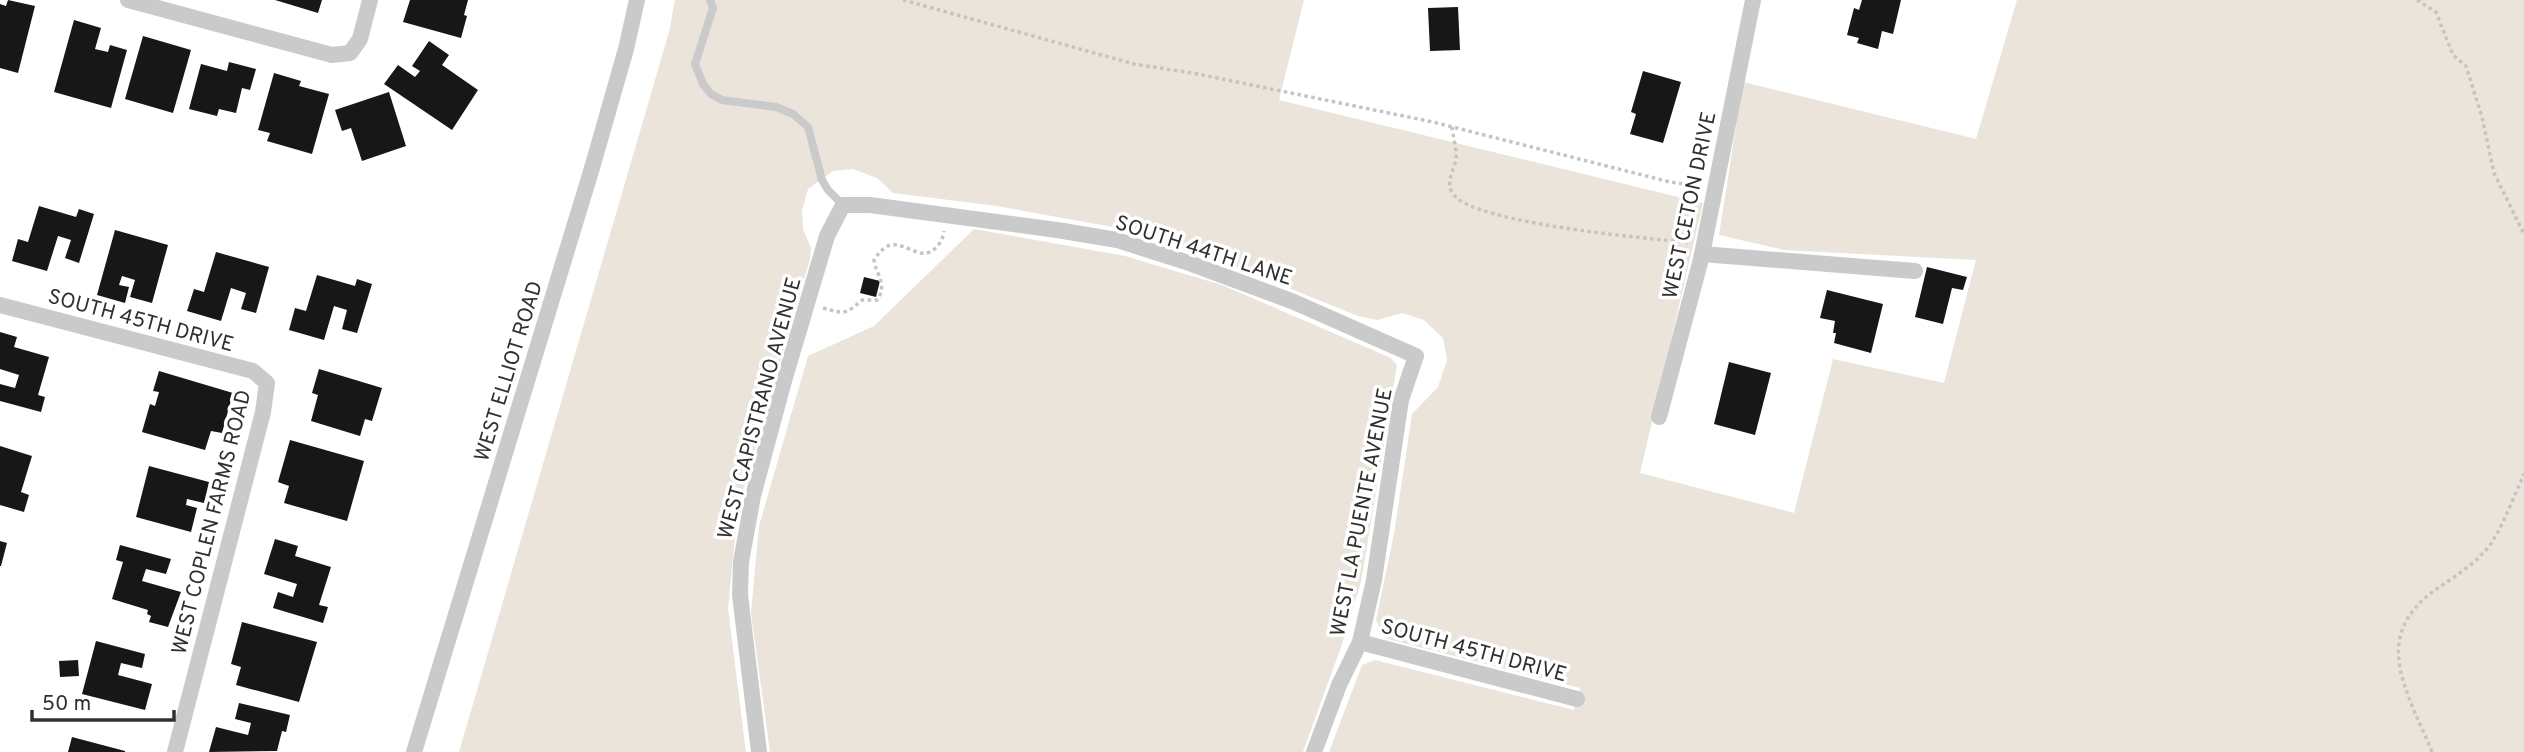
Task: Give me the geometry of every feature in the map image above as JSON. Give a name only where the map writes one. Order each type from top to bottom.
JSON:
[{"type":"street","points":[[128,0],[332,55],[350,53],[360,39],[370,0]]},
{"type":"street","name":"WEST ELLIOT ROAD","points":[[414,752],[592,168],[637,0]]},
{"type":"street","name":"WEST CETON DRIVE","points":[[1659,417],[1703,249],[1753,0]]},
{"type":"street","name":"SOUTH 44TH LANE","points":[[843,205],[870,205],[1117,240],[1294,302],[1416,356]]},
{"type":"street","name":"WEST CAPISTRANO AVENUE","points":[[759,752],[740,595],[741,562],[754,495],[784,381],[827,236],[843,205]]},
{"type":"street","points":[[1703,249],[1915,271]]},
{"type":"street","name":"SOUTH 45TH DRIVE","points":[[0,305],[253,371],[267,383]]},
{"type":"street","name":"WEST LA PUENTE AVENUE","points":[[1314,752],[1339,685],[1360,642],[1374,580],[1401,400],[1416,356]]},
{"type":"street","name":"WEST COPLEN FARMS ROAD","points":[[175,752],[263,412],[267,383]]},
{"type":"street","name":"SOUTH 45TH DRIVE","points":[[1360,642],[1577,699]]},
{"type":"lane","points":[[710,0],[712,8],[695,64],[703,84],[711,94],[722,100],[776,107],[793,114],[808,127],[822,180],[843,205]]},
{"type":"path","points":[[903,0],[1134,64],[1198,74],[1452,127],[1670,182],[1716,189]]},
{"type":"path","points":[[2417,0],[2436,12],[2453,55],[2466,66],[2482,117],[2494,173],[2524,234]]},
{"type":"path","points":[[1452,127],[1456,159],[1449,184],[1453,194],[1466,205],[1553,225],[1703,249]]},
{"type":"path","points":[[807,305],[844,314],[862,300],[877,300],[882,293],[881,280],[875,270],[874,260],[878,254],[884,247],[900,244],[925,254],[936,248],[943,240],[946,215]]},
{"type":"path","points":[[2432,752],[2397,659],[2402,626],[2423,599],[2464,569],[2492,543],[2524,474]]},
{"type":"shaded area","points":[[675,0],[1304,0],[1279,100],[1703,203],[1640,473],[1794,513],[1833,359],[1944,383],[1976,260],[1784,250],[1719,235],[1743,82],[1976,139],[2017,0],[2524,0],[2524,752],[1329,752],[1362,665],[1375,660],[1574,710],[1580,688],[1384,638],[1376,620],[1394,534],[1412,414],[1438,387],[1447,360],[1443,338],[1424,320],[1402,313],[1377,320],[1358,316],[1217,259],[1129,230],[997,206],[893,193],[877,178],[853,169],[833,171],[808,189],[802,211],[803,229],[811,248],[810,259],[738,508],[728,608],[746,752],[459,752],[669,32]]},
{"type":"shaded area","points":[[974,229],[1125,256],[1222,285],[1391,358],[1397,365],[1361,582],[1303,752],[770,752],[751,613],[759,526],[808,356],[874,326]]},
{"type":"building","points":[[8,0],[35,6],[18,73],[0,68],[0,4],[6,6]]},
{"type":"building","points":[[275,0],[322,0],[318,13]]},
{"type":"building","points":[[410,0],[468,0],[461,38],[403,22]]},
{"type":"building","points":[[1862,0],[1901,0],[1893,34],[1882,31],[1878,49],[1857,43],[1859,38],[1847,35],[1854,8],[1859,10]]},
{"type":"building","points":[[1458,7],[1460,50],[1430,51],[1428,8]]},
{"type":"building","points":[[74,20],[101,28],[95,49],[108,52],[110,45],[127,50],[111,108],[54,92]]},
{"type":"building","points":[[143,36],[191,50],[173,113],[125,99]]},
{"type":"building","points":[[429,41],[449,55],[442,65],[478,90],[452,130],[384,84],[398,65],[415,77],[420,71],[412,66]]},
{"type":"building","points":[[229,62],[256,69],[250,90],[242,88],[236,113],[219,109],[217,116],[189,109],[201,64],[227,71]]},
{"type":"building","points":[[1643,71],[1681,82],[1663,143],[1630,134],[1636,114],[1631,112]]},
{"type":"building","points":[[274,73],[301,81],[299,86],[329,94],[312,154],[267,141],[270,133],[258,130]]},
{"type":"building","points":[[389,92],[406,146],[362,161],[351,128],[342,131],[335,110]]},
{"type":"building","points":[[39,206],[76,217],[79,209],[94,214],[79,263],[65,258],[71,240],[58,236],[47,271],[12,261],[18,239],[28,242]]},
{"type":"building","points":[[115,230],[168,245],[152,303],[130,297],[135,280],[122,276],[119,285],[129,287],[125,303],[97,295]]},
{"type":"building","points":[[216,252],[269,267],[256,313],[241,309],[246,293],[231,288],[221,321],[187,311],[194,289],[204,292]]},
{"type":"building","points":[[1927,267],[1967,277],[1963,290],[1952,288],[1943,324],[1915,317]]},
{"type":"building","points":[[317,275],[355,286],[357,279],[372,284],[357,333],[342,329],[347,310],[334,306],[324,340],[289,330],[295,308],[306,311]]},
{"type":"building","points":[[864,277],[880,281],[876,297],[860,293]]},
{"type":"building","points":[[1827,290],[1883,304],[1871,353],[1834,343],[1835,321],[1820,318]]},
{"type":"building","points":[[0,332],[17,337],[14,347],[49,357],[38,395],[45,397],[41,412],[0,401],[0,384],[15,388],[19,375],[0,369]]},
{"type":"building","points":[[1729,362],[1771,373],[1755,435],[1714,424]]},
{"type":"building","points":[[319,369],[382,388],[372,421],[365,419],[360,436],[311,421],[318,395],[312,393]]},
{"type":"building","points":[[159,371],[233,393],[222,433],[211,431],[205,450],[142,432],[150,404],[155,406],[159,392],[153,391]]},
{"type":"building","points":[[290,440],[364,461],[347,521],[284,503],[289,486],[278,482]]},
{"type":"building","points":[[0,446],[32,456],[21,492],[29,495],[24,512],[0,505]]},
{"type":"building","points":[[149,466],[209,482],[204,503],[187,499],[186,505],[197,508],[191,532],[136,517]]},
{"type":"building","points":[[275,539],[298,546],[295,556],[331,567],[319,605],[328,607],[323,623],[273,608],[278,592],[293,597],[297,584],[264,574]]},
{"type":"building","points":[[0,541],[7,543],[1,566],[0,566]]},
{"type":"building","points":[[120,545],[171,559],[166,574],[146,569],[142,581],[181,592],[168,627],[149,622],[151,616],[147,614],[148,610],[112,599],[123,562],[116,560]]},
{"type":"building","points":[[242,622],[317,642],[299,702],[236,685],[241,667],[231,664]]},
{"type":"building","points":[[96,641],[145,654],[142,668],[121,663],[118,675],[152,684],[145,710],[82,694]]},
{"type":"building","points":[[78,660],[79,676],[60,677],[59,661]]},
{"type":"building","points":[[239,703],[290,715],[277,751],[209,752],[216,727],[248,735],[251,723],[235,719]]},
{"type":"building","points":[[72,737],[125,751],[125,752],[68,752]]}]
